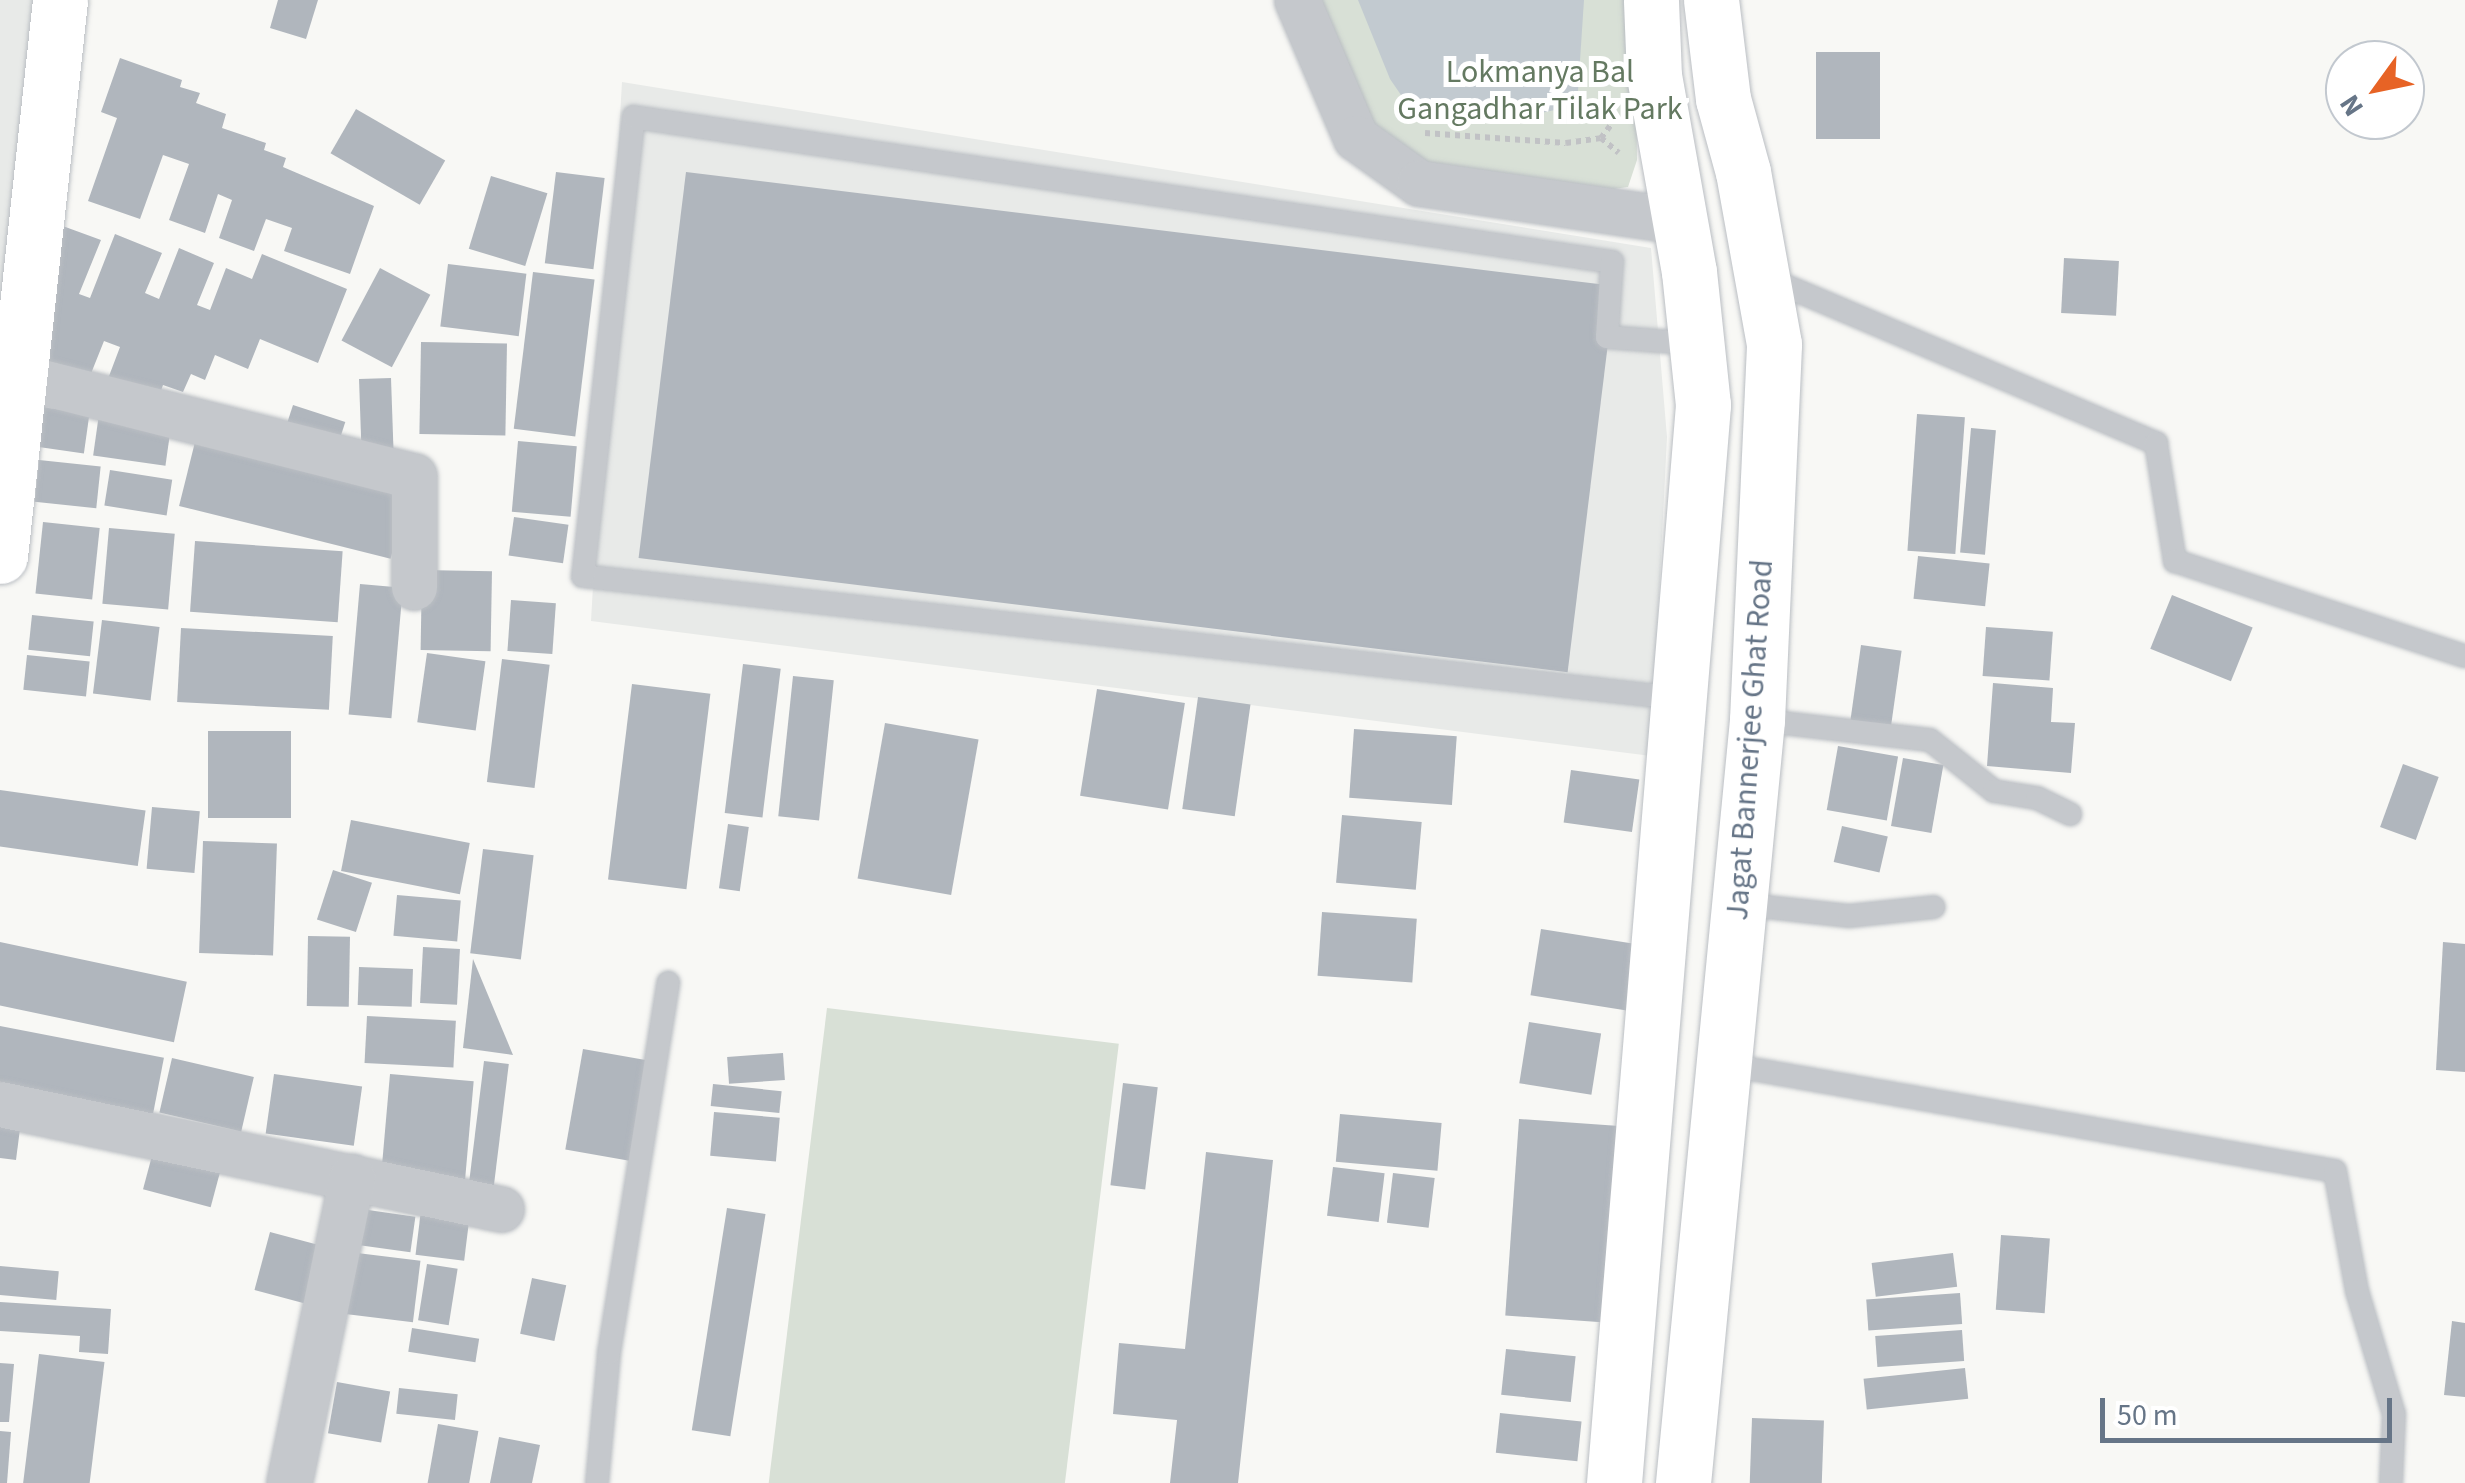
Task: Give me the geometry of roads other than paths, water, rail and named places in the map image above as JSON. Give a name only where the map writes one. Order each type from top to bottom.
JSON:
[{"type":"main road","points":[[0,556],[60,0]]},
{"type":"main road","points":[[1614,1483],[1703,405],[1699,344],[1654,76],[1651,0]]},
{"type":"main road","name":"Jagat Bannerjee Ghat Road","points":[[1683,1483],[1757,720],[1774,344],[1764,277],[1724,98],[1712,0]]},
{"type":"street","points":[[1296,0],[1356,138],[1419,182],[1680,221]]},
{"type":"street","points":[[18,376],[414,476],[414,587]]},
{"type":"street","points":[[0,1104],[501,1208]]},
{"type":"street","points":[[289,1483],[352,1176]]},
{"type":"lane","points":[[1676,698],[583,576],[634,117],[1612,262],[1607,337],[1699,344]]},
{"type":"lane","points":[[1764,277],[2156,442],[2175,561],[2464,656]]},
{"type":"lane","points":[[1757,720],[1930,740],[1994,790],[2036,798],[2070,814]]},
{"type":"lane","points":[[1739,904],[1849,916],[1934,907]]},
{"type":"lane","points":[[597,1483],[609,1353],[668,984]]},
{"type":"lane","points":[[1723,1064],[2335,1171],[2356,1291],[2394,1414],[2391,1483]]},
{"type":"park label","name":"Lokmanya Bal Gangadhar Tilak Park","points":[[1540,92]]}]
